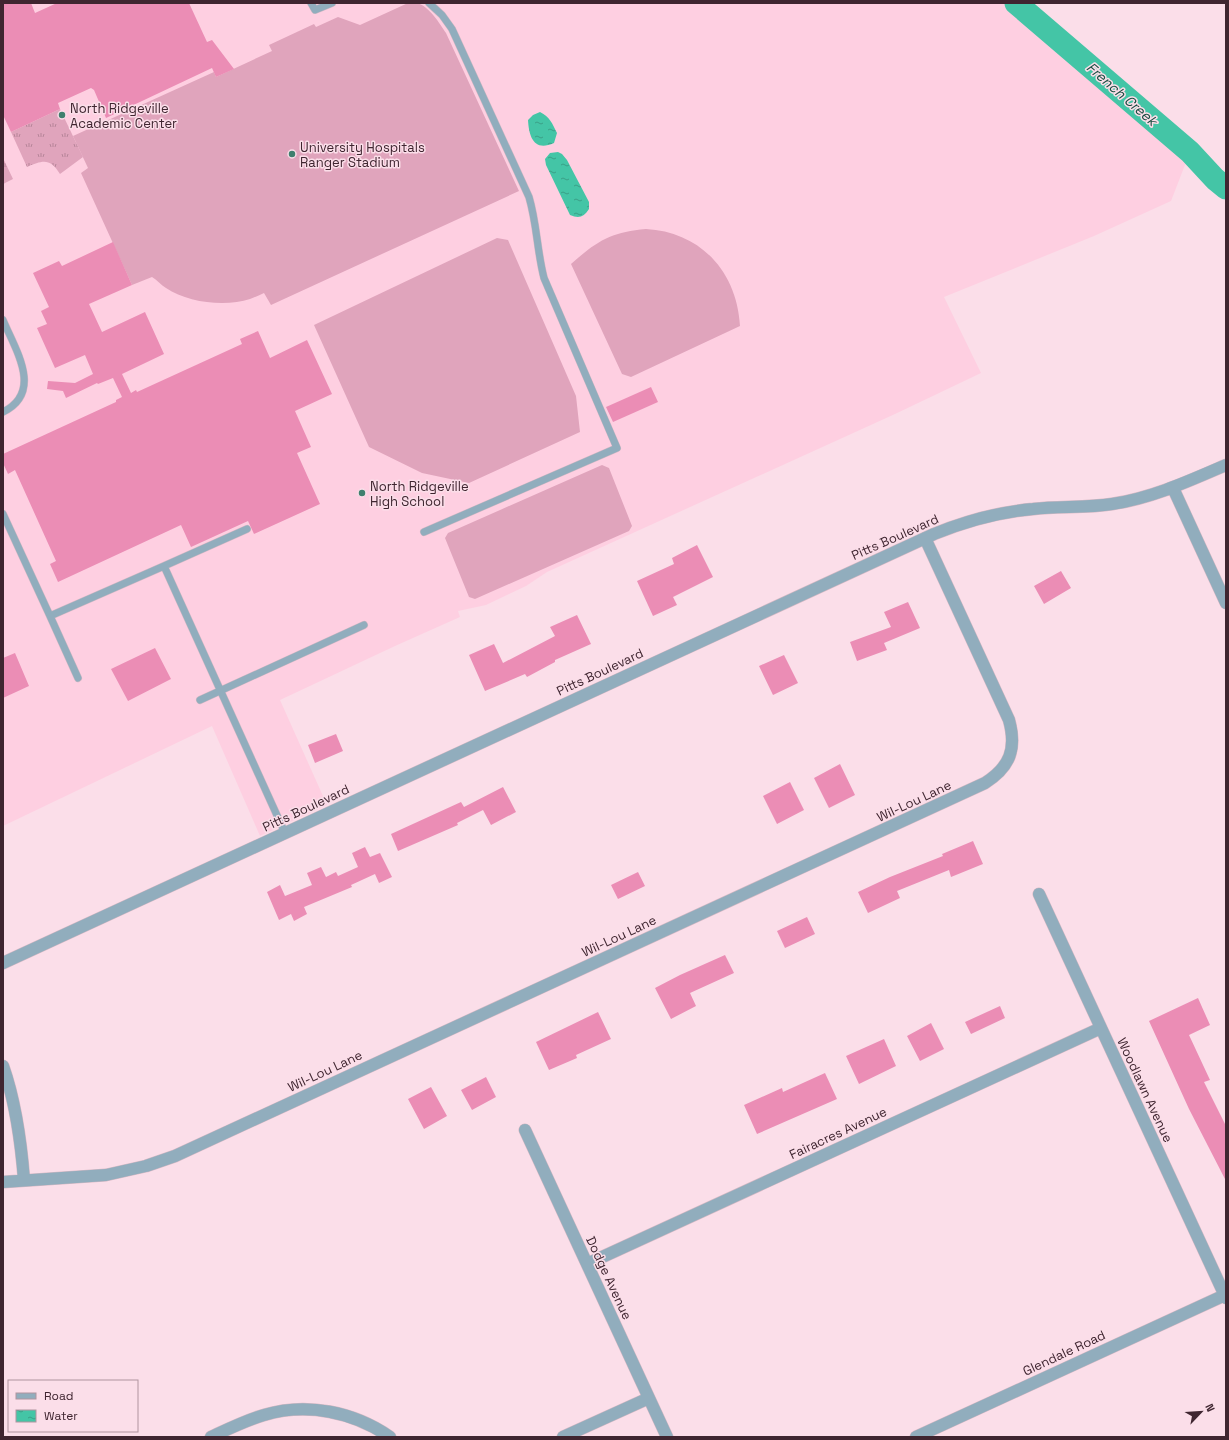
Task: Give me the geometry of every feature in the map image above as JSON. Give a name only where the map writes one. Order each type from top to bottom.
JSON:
[{"type":"street","name":"Pitts Boulevard","points":[[3,963],[925,538],[959,524],[983,517],[1034,508],[1086,507],[1138,499],[1173,488],[1226,465]]},
{"type":"street","points":[[1173,488],[1226,603]]},
{"type":"street","name":"Wil-Lou Lane","points":[[3,1182],[106,1175],[146,1166],[175,1156],[978,786],[996,776],[1004,767],[1010,756],[1013,744],[1010,726],[925,538]]},
{"type":"street","name":"Woodlawn Avenue","points":[[1039,894],[1225,1297]]},
{"type":"street","name":"Fairacres Avenue","points":[[587,1264],[1101,1028]]},
{"type":"street","points":[[3,1066],[15,1108],[21,1144],[24,1180]]},
{"type":"street","name":"Dodge Avenue","points":[[525,1130],[667,1437]]},
{"type":"street","name":"Glendale Road","points":[[916,1437],[1225,1297]]},
{"type":"street","points":[[563,1437],[649,1398]]},
{"type":"street","points":[[211,1437],[266,1414],[279,1411],[304,1409],[330,1412],[355,1418],[378,1429],[390,1437]]},
{"type":"lane","points":[[311,3],[315,10],[332,3]]},
{"type":"lane","points":[[424,532],[618,448],[544,278],[529,197],[452,29],[442,15],[429,3]]},
{"type":"lane","points":[[3,320],[22,365],[25,379],[19,398],[12,407],[3,412]]},
{"type":"lane","points":[[3,514],[78,678]]},
{"type":"lane","points":[[50,616],[247,529]]},
{"type":"lane","points":[[164,566],[285,832]]},
{"type":"lane","points":[[200,700],[364,625]]},
{"type":"shaded area","name":"North Ridgeville High School","points":[[3,3],[1016,3],[1190,152],[1171,201],[1094,236],[944,297],[981,373],[895,414],[547,572],[526,586],[486,605],[458,611],[460,617],[280,700],[327,805],[260,836],[212,726],[3,826]]},
{"type":"green space","name":"University Hospitals Ranger Stadium","points":[[408,3],[416,3],[426,8],[434,16],[446,33],[519,191],[271,305],[264,293],[250,299],[230,303],[219,303],[185,297],[166,288],[152,277],[132,285],[81,173],[88,168],[73,136],[214,72],[216,77],[272,51],[269,45],[314,24],[316,27],[338,17],[360,25]]},
{"type":"green space","points":[[60,109],[83,157],[60,174],[53,165],[46,162],[27,167],[11,132]]},
{"type":"green space","points":[[3,158],[13,179],[3,184]]},
{"type":"green space","points":[[646,229],[666,232],[683,238],[699,247],[712,258],[723,272],[732,288],[740,326],[631,377],[622,374],[571,264],[589,249],[605,239],[623,232]]},
{"type":"green space","points":[[497,238],[508,240],[576,396],[580,432],[469,483],[422,473],[369,447],[314,325]]},
{"type":"green space","points":[[602,465],[609,468],[632,526],[629,531],[475,599],[469,597],[445,538],[448,533]]},
{"type":"water","points":[[540,112],[548,118],[557,133],[554,143],[542,146],[537,144],[531,137],[528,120],[533,115]]},
{"type":"water","points":[[558,152],[567,160],[589,202],[589,209],[581,216],[576,217],[570,215],[546,165],[545,159],[550,153]]},
{"type":"building","points":[[3,3],[31,3],[35,13],[57,3],[189,3],[207,42],[212,40],[234,69],[216,77],[212,68],[106,118],[94,90],[91,88],[58,103],[60,109],[11,132],[3,115]]},
{"type":"building","points":[[113,242],[132,285],[89,304],[102,332],[145,312],[164,354],[122,374],[131,393],[136,390],[137,392],[242,344],[240,339],[258,331],[270,358],[307,340],[332,394],[295,411],[311,447],[297,453],[320,504],[254,534],[248,521],[191,547],[181,525],[58,582],[50,564],[56,561],[15,470],[8,474],[3,463],[3,454],[116,402],[116,400],[122,397],[113,378],[98,384],[97,383],[66,398],[63,391],[47,389],[48,381],[75,383],[93,374],[85,355],[55,368],[37,328],[47,324],[41,311],[49,307],[33,273],[59,261],[62,266]]},
{"type":"building","points":[[651,387],[658,402],[613,422],[606,407]]},
{"type":"building","points":[[697,545],[713,577],[673,597],[677,605],[653,616],[637,581],[674,564],[672,558]]},
{"type":"building","points":[[1061,571],[1071,588],[1044,604],[1034,586]]},
{"type":"building","points":[[908,602],[920,628],[884,643],[887,650],[857,661],[850,642],[891,627],[884,612]]},
{"type":"building","points":[[577,615],[591,644],[555,660],[555,662],[527,677],[525,674],[485,691],[469,655],[494,644],[503,663],[555,636],[550,627]]},
{"type":"building","points":[[155,648],[171,679],[128,701],[111,669]]},
{"type":"building","points":[[15,653],[29,686],[3,698],[3,658]]},
{"type":"building","points":[[784,655],[798,683],[773,695],[759,666]]},
{"type":"building","points":[[336,734],[343,751],[315,763],[308,745]]},
{"type":"building","points":[[840,764],[855,795],[829,808],[814,778]]},
{"type":"building","points":[[790,782],[804,810],[777,824],[763,796]]},
{"type":"building","points":[[503,787],[516,812],[491,825],[483,810],[457,823],[458,825],[398,851],[391,834],[461,802],[464,807]]},
{"type":"building","points":[[973,841],[983,864],[951,877],[949,870],[897,891],[900,898],[868,913],[858,892],[890,877],[943,856],[942,854]]},
{"type":"building","points":[[365,847],[370,857],[380,853],[392,877],[379,883],[375,874],[351,885],[352,887],[304,907],[307,914],[294,921],[291,914],[279,920],[267,892],[280,885],[285,896],[312,885],[307,873],[321,867],[326,877],[336,872],[338,876],[358,867],[352,853]]},
{"type":"building","points":[[638,872],[645,886],[618,899],[611,885]]},
{"type":"building","points":[[807,917],[815,934],[785,948],[777,931]]},
{"type":"building","points":[[725,955],[734,973],[690,993],[696,1006],[671,1019],[655,988]]},
{"type":"building","points":[[1198,998],[1210,1025],[1189,1035],[1210,1080],[1204,1082],[1226,1126],[1226,1181],[1189,1109],[1149,1021]]},
{"type":"building","points":[[1000,1006],[1005,1018],[971,1034],[965,1022]]},
{"type":"building","points":[[598,1012],[611,1039],[576,1055],[577,1058],[549,1070],[536,1042]]},
{"type":"building","points":[[931,1023],[944,1049],[920,1061],[907,1036]]},
{"type":"building","points":[[884,1039],[896,1066],[859,1084],[846,1056]]},
{"type":"building","points":[[825,1073],[837,1099],[757,1134],[744,1105],[782,1088],[783,1092]]},
{"type":"building","points":[[486,1077],[496,1097],[472,1110],[461,1090]]},
{"type":"building","points":[[431,1087],[447,1116],[424,1129],[408,1099]]},
{"type":"waterway","name":"French Creek","points":[[1016,3],[1190,152],[1215,179],[1226,188]]},
{"type":"place","name":"North Ridgeville Academic Center","points":[[62,115]]},
{"type":"place","name":"University Hospitals Ranger Stadium","points":[[292,154]]},
{"type":"place","name":"North Ridgeville High School","points":[[362,493]]}]
